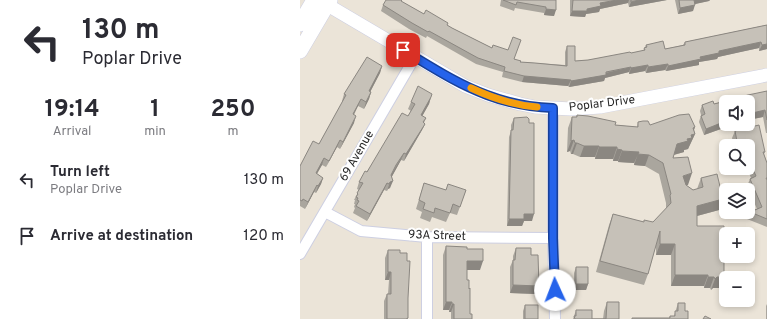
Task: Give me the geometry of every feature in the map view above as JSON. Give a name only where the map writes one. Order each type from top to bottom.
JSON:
[{"type":"main road","points":[[300,24],[322,1]]},
{"type":"main road","points":[[300,52],[322,1]]},
{"type":"street","name":"Poplar Drive","points":[[322,1],[465,86],[488,96],[520,104],[571,109],[600,107],[767,75]]},
{"type":"street","name":"69 Avenue","points":[[300,254],[415,57]]},
{"type":"street","points":[[553,108],[553,238],[555,319]]},
{"type":"street","name":"93A Street","points":[[325,212],[361,232],[427,237],[553,238]]},
{"type":"street","points":[[427,237],[428,319]]},
{"type":"building","points":[[386,0],[402,0],[401,1],[424,14],[426,10],[448,23],[447,25],[452,28],[492,48],[493,45],[508,50],[513,37],[521,40],[514,59],[521,61],[520,62],[567,66],[567,46],[575,46],[575,61],[588,60],[645,50],[644,48],[647,47],[646,45],[663,41],[665,49],[685,45],[685,42],[767,25],[767,44],[762,45],[761,42],[719,51],[719,53],[700,57],[701,59],[668,66],[668,64],[648,67],[648,65],[631,67],[606,72],[606,75],[571,81],[524,76],[504,71],[505,67],[478,58],[429,31],[428,32],[383,5]]},
{"type":"building","points":[[503,0],[556,0],[556,10],[517,2],[516,5]]},
{"type":"building","points":[[573,0],[617,0],[600,3],[601,6],[587,9],[587,11],[572,11]]},
{"type":"building","points":[[679,0],[694,0],[695,5],[680,8]]},
{"type":"building","points":[[367,57],[382,66],[369,91],[371,92],[366,102],[361,99],[353,114],[356,116],[343,142],[340,140],[329,161],[324,158],[316,173],[323,178],[318,186],[317,185],[308,202],[303,199],[302,201],[300,200],[300,166],[313,141],[319,144],[346,95],[344,94]]},
{"type":"building","points":[[418,86],[432,94],[421,115],[426,118],[423,122],[425,124],[406,154],[404,153],[396,165],[391,175],[393,181],[389,184],[387,183],[370,214],[356,206],[359,201],[356,197],[358,194],[357,193],[363,183],[359,182],[365,171],[367,172],[402,113],[408,116],[415,104],[411,102]]},
{"type":"building","points":[[767,91],[767,120],[765,110],[755,112],[755,95],[748,95]]},
{"type":"building","points":[[713,101],[714,104],[719,103],[719,124],[706,129],[701,116],[705,114],[702,105]]},
{"type":"building","points":[[689,114],[695,127],[693,128],[695,134],[691,135],[692,138],[687,139],[688,141],[677,144],[673,158],[688,157],[692,173],[683,176],[686,185],[693,190],[703,187],[701,178],[717,174],[719,183],[719,200],[697,206],[697,226],[724,226],[719,227],[719,263],[724,263],[724,271],[719,271],[719,277],[715,279],[714,277],[708,277],[708,275],[675,275],[675,244],[660,244],[660,231],[648,274],[600,261],[613,214],[644,222],[644,220],[653,222],[671,203],[671,194],[663,163],[649,155],[638,154],[639,152],[622,151],[617,149],[617,147],[584,146],[575,143],[574,140],[571,141],[572,117],[577,117],[577,115],[616,122],[615,125],[638,127],[638,122],[648,121],[650,125],[679,115]]},
{"type":"building","points":[[527,117],[529,119],[529,123],[534,123],[534,214],[524,214],[524,219],[509,219],[511,130],[513,130],[514,118]]},
{"type":"building","points":[[759,125],[765,152],[763,152],[767,163],[767,219],[755,214],[755,210],[762,207],[755,191],[755,183],[752,183],[750,179],[756,176],[755,139],[737,139],[735,131],[755,131],[755,126]]},
{"type":"building","points":[[424,183],[446,190],[448,184],[466,190],[460,207],[453,204],[450,213],[435,208],[434,213],[423,209],[425,203],[419,200]]},
{"type":"building","points":[[446,246],[467,247],[467,249],[483,249],[483,261],[467,261],[467,280],[469,280],[470,314],[472,314],[472,319],[454,319],[454,304],[452,304],[452,302],[446,302]]},
{"type":"building","points":[[516,248],[531,248],[531,255],[538,255],[539,286],[513,285],[513,260],[515,260]]},
{"type":"building","points":[[388,250],[400,250],[400,253],[407,253],[407,261],[410,261],[408,318],[406,319],[387,319],[387,294],[391,294],[391,272],[388,272]]},
{"type":"building","points":[[576,267],[588,267],[588,284],[576,284]]},
{"type":"building","points":[[607,302],[619,302],[619,319],[606,319]]},
{"type":"building","points":[[678,303],[685,303],[685,311],[688,311],[688,319],[632,319],[670,318],[670,316],[675,316],[675,311],[678,311]]},
{"type":"building","points":[[525,305],[538,305],[538,319],[525,319]]},
{"type":"building","points":[[576,310],[592,310],[592,319],[575,319],[574,316],[576,316]]},
{"type":"building","points":[[705,316],[711,319],[703,319]]},
{"type":"slow traffic","points":[[471,88],[488,96],[537,107]]},
{"type":"route","points":[[403,50],[465,86],[488,96],[535,107],[553,108],[553,238],[555,290]]}]
